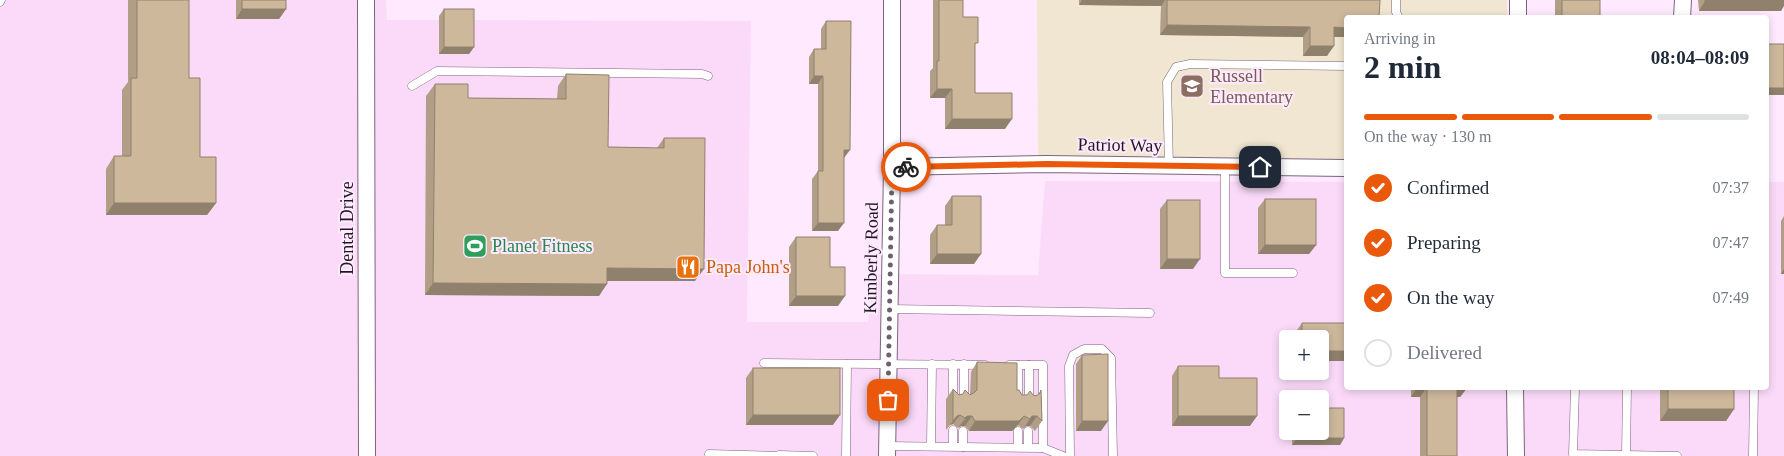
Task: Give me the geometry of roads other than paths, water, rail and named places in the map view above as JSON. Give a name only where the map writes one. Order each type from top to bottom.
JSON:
[{"type":"street","name":"Dental Drive","points":[[366,0],[367,456]]},
{"type":"street","name":"Kimberly Road","points":[[887,451],[892,167],[892,0]]},
{"type":"street","points":[[1518,0],[1518,15]]},
{"type":"street","points":[[1682,15],[1683,0]]},
{"type":"street","name":"Patriot Way","points":[[892,167],[1046,164],[1344,168]]},
{"type":"street","points":[[1515,390],[1516,456]]},
{"type":"lane","points":[[1396,0],[1398,15]]},
{"type":"lane","points":[[1169,166],[1167,82],[1176,67],[1190,64],[1344,66]]},
{"type":"lane","points":[[412,86],[437,70],[702,74],[708,76]]},
{"type":"lane","points":[[1225,167],[1225,273],[1293,273]]},
{"type":"lane","points":[[890,309],[1150,313]]},
{"type":"lane","points":[[1070,456],[1069,366],[1073,355],[1084,349],[1102,349],[1111,358],[1114,456]]},
{"type":"lane","points":[[764,363],[991,365]]},
{"type":"lane","points":[[846,456],[847,364]]},
{"type":"lane","points":[[931,446],[932,364]]},
{"type":"lane","points":[[953,364],[953,399]]},
{"type":"lane","points":[[964,364],[964,399]]},
{"type":"lane","points":[[1000,365],[1043,365],[1043,448]]},
{"type":"lane","points":[[1018,365],[1018,400]]},
{"type":"lane","points":[[1029,365],[1029,400]]},
{"type":"lane","points":[[1575,390],[1574,454],[1677,456]]},
{"type":"lane","points":[[1626,455],[1627,390]]},
{"type":"lane","points":[[1753,456],[1754,390]]},
{"type":"lane","points":[[953,430],[953,446]]},
{"type":"lane","points":[[963,431],[963,447]]},
{"type":"lane","points":[[1018,431],[1018,447]]},
{"type":"lane","points":[[1028,431],[1028,447]]},
{"type":"lane","points":[[887,451],[931,446],[1028,447],[1043,448],[1063,456]]},
{"type":"lane","points":[[1009,447],[1009,456]]},
{"type":"lane","points":[[709,454],[813,456]]},
{"type":"place","name":"Russell Elementary","points":[[1192,86]]},
{"type":"place","name":"Planet Fitness","points":[[475,246]]},
{"type":"place","name":"Papa John's","points":[[688,267]]}]
